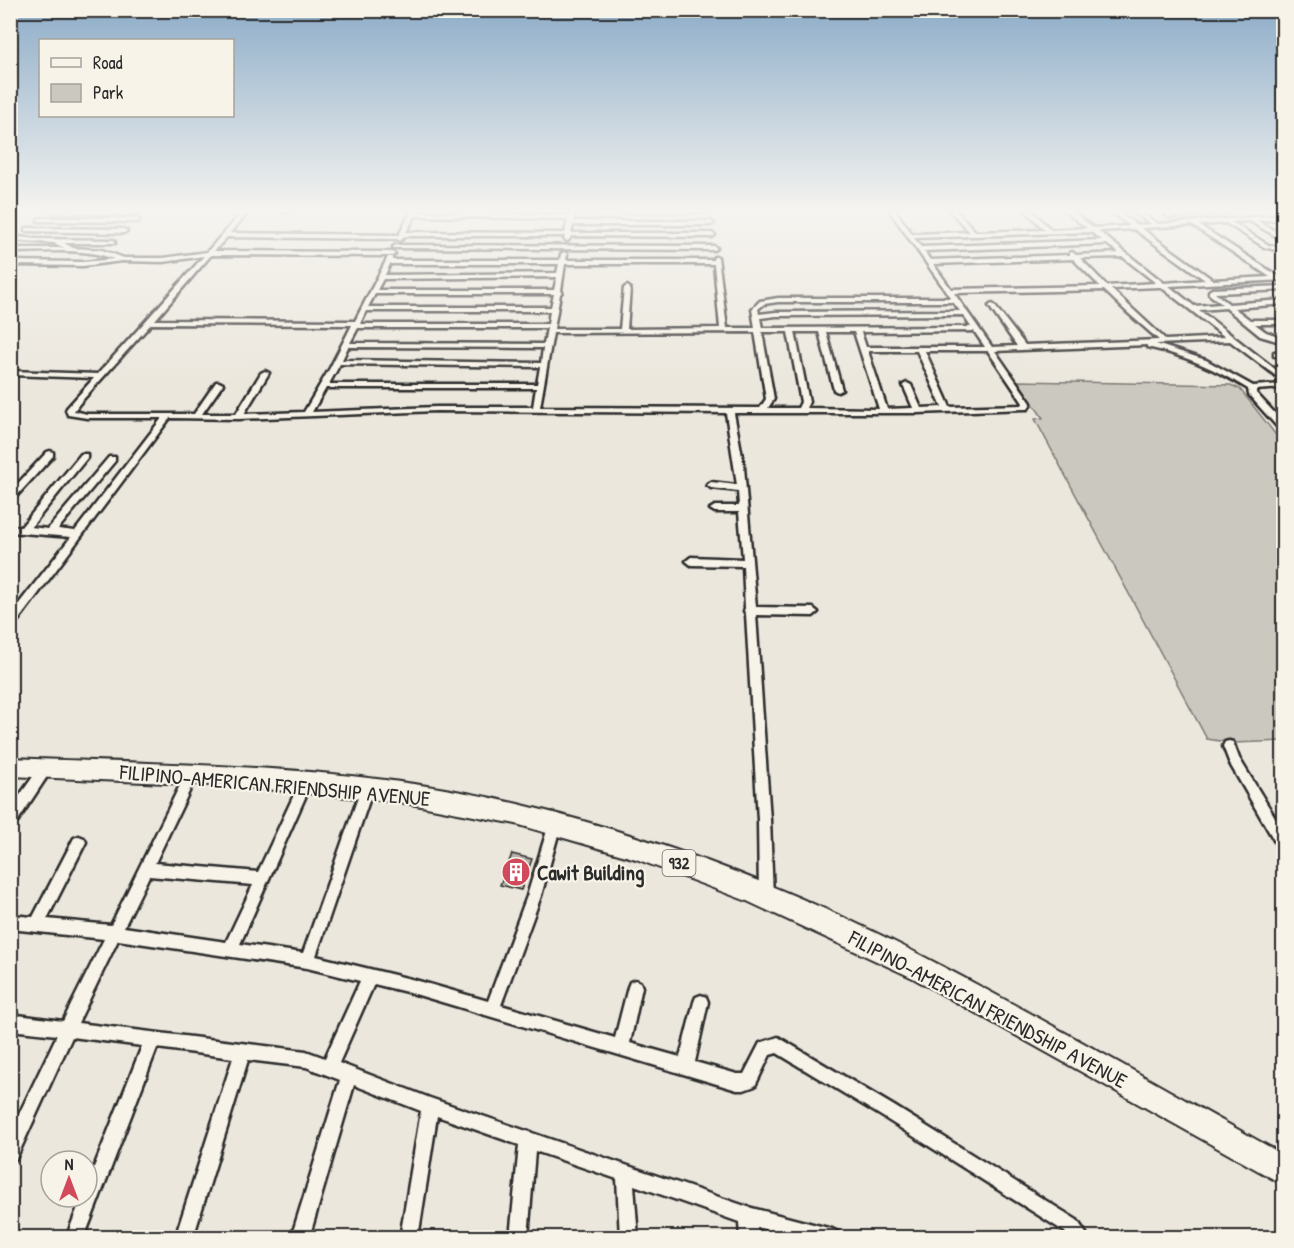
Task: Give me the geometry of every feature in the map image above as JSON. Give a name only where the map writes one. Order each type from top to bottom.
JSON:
[{"type":"main road","name":"FILIPINO-AMERICAN FRIENDSHIP AVENUE","points":[[10,767],[305,784],[367,789],[458,801],[555,824],[676,862],[766,897],[922,969],[1284,1171]]},
{"type":"street","points":[[196,268],[72,406],[71,413],[79,416],[238,417],[404,410],[918,411],[1022,408],[1028,405],[933,268]]},
{"type":"street","points":[[307,414],[337,362],[385,268]]},
{"type":"street","points":[[536,410],[562,268]]},
{"type":"street","points":[[718,268],[724,330]]},
{"type":"street","points":[[1087,268],[1137,318],[1163,340]]},
{"type":"street","points":[[1142,268],[1233,339],[1283,383]]},
{"type":"street","points":[[1192,268],[1211,282]]},
{"type":"street","points":[[1264,268],[1280,278]]},
{"type":"street","points":[[380,277],[561,275]]},
{"type":"street","points":[[949,291],[1164,285],[1280,278]]},
{"type":"street","points":[[623,330],[627,288]]},
{"type":"street","points":[[1284,288],[1211,291],[1267,337],[1284,341]]},
{"type":"street","points":[[372,292],[558,292]]},
{"type":"street","points":[[762,411],[770,399],[756,317],[757,305],[770,300],[955,300]]},
{"type":"street","points":[[1194,308],[1284,302]]},
{"type":"street","points":[[992,306],[1022,347]]},
{"type":"street","points":[[363,309],[555,309]]},
{"type":"street","points":[[756,317],[776,314],[965,313]]},
{"type":"street","points":[[149,322],[623,330],[976,329]]},
{"type":"street","points":[[1248,322],[1284,322]]},
{"type":"street","points":[[822,329],[838,390]]},
{"type":"street","points":[[856,329],[884,411]]},
{"type":"street","points":[[791,330],[805,402],[801,411]]},
{"type":"street","points":[[863,349],[990,349],[1163,340],[1233,339]]},
{"type":"street","points":[[1179,340],[1200,348]]},
{"type":"street","points":[[1135,342],[1161,347],[1197,360],[1231,375],[1252,388],[1283,383]]},
{"type":"street","points":[[345,345],[548,346]]},
{"type":"street","points":[[920,349],[947,410]]},
{"type":"street","points":[[337,362],[544,365]]},
{"type":"street","points":[[10,373],[99,376]]},
{"type":"street","points":[[238,417],[265,373]]},
{"type":"street","points":[[196,417],[219,384]]},
{"type":"street","points":[[907,385],[918,411]]},
{"type":"street","points":[[324,386],[541,386]]},
{"type":"street","points":[[1252,388],[1252,393],[1281,425]]},
{"type":"street","points":[[730,411],[738,456],[748,563],[749,611],[765,820],[766,897]]},
{"type":"street","points":[[10,623],[167,417]]},
{"type":"street","points":[[10,498],[50,454]]},
{"type":"street","points":[[24,529],[84,456]]},
{"type":"street","points":[[52,530],[112,459]]},
{"type":"street","points":[[711,486],[741,488]]},
{"type":"street","points":[[715,509],[743,509]]},
{"type":"street","points":[[10,529],[52,530],[78,534]]},
{"type":"street","points":[[691,561],[748,563]]},
{"type":"street","points":[[749,611],[813,612]]},
{"type":"street","points":[[1228,746],[1284,845]]},
{"type":"street","points":[[10,821],[46,768]]},
{"type":"street","points":[[10,1154],[67,1030],[191,776]]},
{"type":"street","points":[[231,948],[305,784]]},
{"type":"street","points":[[307,961],[367,789]]},
{"type":"street","points":[[492,1009],[534,896],[555,824]]},
{"type":"street","points":[[37,924],[79,842]]},
{"type":"street","points":[[147,869],[262,879]]},
{"type":"street","points":[[10,922],[231,948],[307,961],[492,1009],[728,1080],[744,1082],[749,1080],[765,1048],[778,1045],[846,1084],[1071,1226],[1080,1238]]},
{"type":"street","points":[[329,1067],[370,976]]},
{"type":"street","points":[[621,1046],[635,987]]},
{"type":"street","points":[[686,1066],[701,1002]]},
{"type":"street","points":[[10,1022],[306,1059],[430,1106],[748,1216],[832,1238]]},
{"type":"street","points":[[75,1238],[152,1041]]},
{"type":"street","points":[[184,1238],[243,1051]]},
{"type":"street","points":[[300,1238],[349,1075]]},
{"type":"street","points":[[409,1238],[430,1106]]},
{"type":"street","points":[[519,1238],[528,1139]]},
{"type":"street","points":[[625,1174],[629,1238]]},
{"type":"street","points":[[748,1216],[749,1238]]},
{"type":"green space","points":[[1017,381],[1231,385],[1240,389],[1283,444],[1283,741],[1233,743],[1207,739],[1035,419],[1043,418]]},
{"type":"building","name":"Cawit Building","points":[[512,854],[532,859],[521,890],[500,885]]},
{"type":"place","name":"Cawit Building","points":[[516,872]]}]
